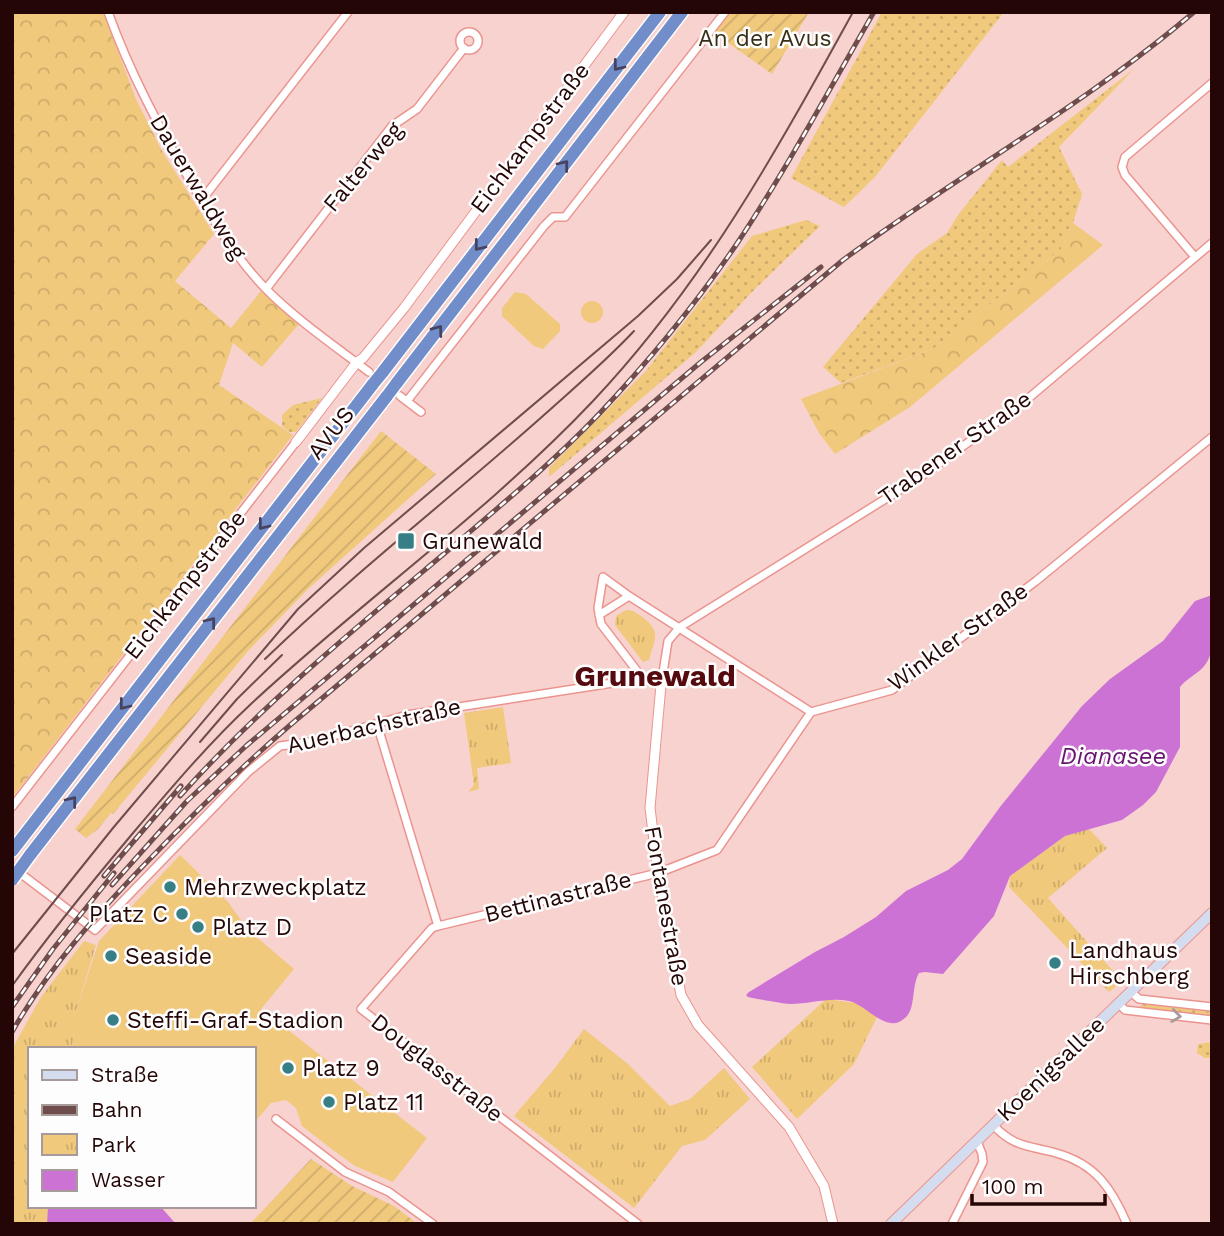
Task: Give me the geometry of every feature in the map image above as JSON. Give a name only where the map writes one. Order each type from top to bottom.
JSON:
[{"type":"highway","name":"AVUS","points":[[14,848],[374,376],[660,12]]},
{"type":"highway","name":"AVUS","points":[[12,880],[394,392],[682,12]]},
{"type":"main road","name":"Koenigsallee","points":[[891,1224],[1212,913]]},
{"type":"street","name":"Dauerwaldweg","points":[[108,12],[118,41],[147,103],[232,248],[266,289],[357,362]]},
{"type":"street","points":[[200,197],[208,192],[348,12]]},
{"type":"street","name":"Eichkampstraße","points":[[12,807],[357,362],[404,308],[624,12]]},
{"type":"street","points":[[407,401],[544,226],[553,217],[565,217],[606,168],[726,12]]},
{"type":"street","name":"Falterweg","points":[[266,289],[392,126],[417,108],[464,48]]},
{"type":"street","points":[[1195,257],[1126,177],[1122,163],[1125,157],[1212,83]]},
{"type":"street","name":"Trabener Straße","points":[[680,627],[919,478],[1024,402],[1212,243]]},
{"type":"street","points":[[357,362],[374,376]]},
{"type":"street","points":[[394,392],[421,412]]},
{"type":"street","name":"Winkler Straße","points":[[811,712],[892,690],[1036,581],[1212,437]]},
{"type":"street","points":[[644,680],[601,624],[598,608],[603,577],[811,712]]},
{"type":"street","points":[[599,615],[629,596]]},
{"type":"street","name":"Fontanestraße","points":[[680,627],[668,642],[661,685],[650,808],[674,970],[685,1004],[698,1024],[789,1127],[824,1186],[833,1224]]},
{"type":"street","name":"Auerbachstraße","points":[[12,867],[95,930],[248,772],[284,745],[316,741],[407,715],[460,706],[644,680],[661,685]]},
{"type":"street","name":"Bettinastraße","points":[[438,926],[658,873],[717,850],[811,712]]},
{"type":"street","points":[[377,724],[438,926]]},
{"type":"street","name":"Douglasstraße","points":[[438,926],[432,928],[361,1009],[638,1224]]},
{"type":"street","points":[[1131,992],[1139,999],[1212,1007]]},
{"type":"street","points":[[1119,1004],[1125,1010],[1212,1020]]},
{"type":"street","points":[[276,1119],[345,1172],[389,1192],[433,1224]]},
{"type":"street","points":[[993,1125],[1010,1141],[1058,1154],[1087,1168],[1111,1191],[1127,1224]]},
{"type":"street","points":[[951,1224],[983,1162],[977,1141]]},
{"type":"green space","points":[[12,12],[103,12],[136,99],[161,149],[214,234],[175,281],[231,328],[261,291],[299,324],[262,367],[233,343],[219,385],[293,435],[12,798]]},
{"type":"green space","name":"An der Avus","points":[[730,12],[809,12],[772,74],[714,33]]},
{"type":"green space","points":[[882,12],[1004,12],[875,177],[844,207],[791,178]]},
{"type":"green space","points":[[1134,69],[1059,147],[1082,194],[1061,249],[933,349],[841,383],[823,367],[917,254],[947,233],[1002,160],[1008,167]]},
{"type":"green space","points":[[806,220],[820,226],[752,292],[696,352],[549,477],[549,468],[645,372],[752,236]]},
{"type":"green space","points":[[1073,223],[1103,245],[910,407],[835,454],[819,433],[801,399],[933,349],[1061,249]]},
{"type":"green space","points":[[515,292],[526,294],[560,324],[560,331],[543,349],[534,346],[502,316],[502,308]]},
{"type":"green space","points":[[592,301],[600,304],[603,312],[600,320],[592,323],[584,320],[581,312],[584,304]]},
{"type":"green space","points":[[322,398],[296,432],[289,432],[282,426],[282,415],[293,405]]},
{"type":"green space","points":[[381,431],[436,474],[308,589],[248,651],[113,814],[86,838],[75,829]]},
{"type":"green space","points":[[626,610],[641,616],[652,626],[655,640],[649,660],[643,662],[615,625],[616,616]]},
{"type":"green space","points":[[503,707],[511,763],[477,768],[479,789],[468,792],[474,785],[464,713]]},
{"type":"green space","points":[[1088,828],[1107,848],[1048,898],[1122,981],[1109,992],[1009,887],[1010,876],[1065,836]]},
{"type":"green space","points":[[180,855],[228,902],[248,930],[294,969],[261,1009],[427,1138],[393,1182],[355,1166],[329,1147],[302,1126],[296,1108],[286,1100],[271,1103],[256,1121],[256,1047],[72,1047],[76,1011],[99,941]]},
{"type":"green space","points":[[84,941],[96,945],[76,1011],[72,1047],[28,1047],[28,1208],[48,1208],[47,1224],[12,1224],[12,1049],[41,997]]},
{"type":"green space","points":[[826,999],[856,1003],[877,1017],[854,1064],[797,1119],[752,1067]]},
{"type":"green space","points":[[1143,1004],[1212,1012],[1212,1016],[1139,1008]]},
{"type":"green space","points":[[584,1029],[628,1064],[670,1106],[690,1099],[724,1068],[750,1099],[705,1140],[682,1146],[634,1208],[514,1116]]},
{"type":"green space","points":[[1212,1042],[1212,1058],[1205,1058],[1197,1053],[1198,1044]]},
{"type":"green space","points":[[311,1159],[352,1186],[394,1206],[418,1224],[250,1224]]},
{"type":"water","name":"Dianasee","points":[[1212,595],[1212,650],[1205,665],[1180,687],[1180,747],[1156,792],[1122,820],[1065,836],[1010,876],[994,916],[943,974],[919,973],[911,1009],[905,1018],[891,1023],[884,1021],[849,1001],[790,1004],[746,995],[876,917],[906,891],[948,870],[962,859],[1000,807],[1082,706],[1110,679],[1163,641],[1195,601]]},
{"type":"water","points":[[48,1208],[162,1208],[176,1224],[47,1224]]},
{"type":"tram line","points":[[12,986],[102,871],[221,734],[294,665],[511,480],[593,401],[633,356],[670,310],[736,215],[853,12]]},
{"type":"tram line","points":[[12,954],[113,828],[298,609],[364,548],[638,316],[677,279],[711,240]]},
{"type":"tram line","points":[[265,659],[333,596],[544,415],[634,331]]},
{"type":"tram line","points":[[200,742],[237,699],[282,655]]},
{"type":"railway","points":[[180,796],[245,728],[314,664],[548,464],[636,374],[688,311],[736,245],[790,159],[874,12]]},
{"type":"railway","points":[[12,1032],[41,986],[108,903],[197,811],[289,726],[843,260],[1109,78],[1194,12]]},
{"type":"railway","points":[[112,885],[187,801],[246,746],[701,362],[821,267]]},
{"type":"railway","points":[[104,876],[181,786]]},
{"type":"railway","points":[[12,1007],[53,949],[114,873]]},
{"type":"place","name":"Grunewald","points":[[406,541]]},
{"type":"place","name":"Mehrzweckplatz","points":[[170,887]]},
{"type":"place","name":"Platz C","points":[[182,914]]},
{"type":"place","name":"Platz D","points":[[198,927]]},
{"type":"place","name":"Seaside","points":[[111,956]]},
{"type":"place","name":"Landhaus Hirschberg","points":[[1055,963]]},
{"type":"place","name":"Steffi-Graf-Stadion","points":[[113,1020]]},
{"type":"place","name":"Platz 9","points":[[288,1068]]},
{"type":"place","name":"Platz 11","points":[[329,1102]]},
{"type":"district","name":"Grunewald","points":[[655,675]]}]
